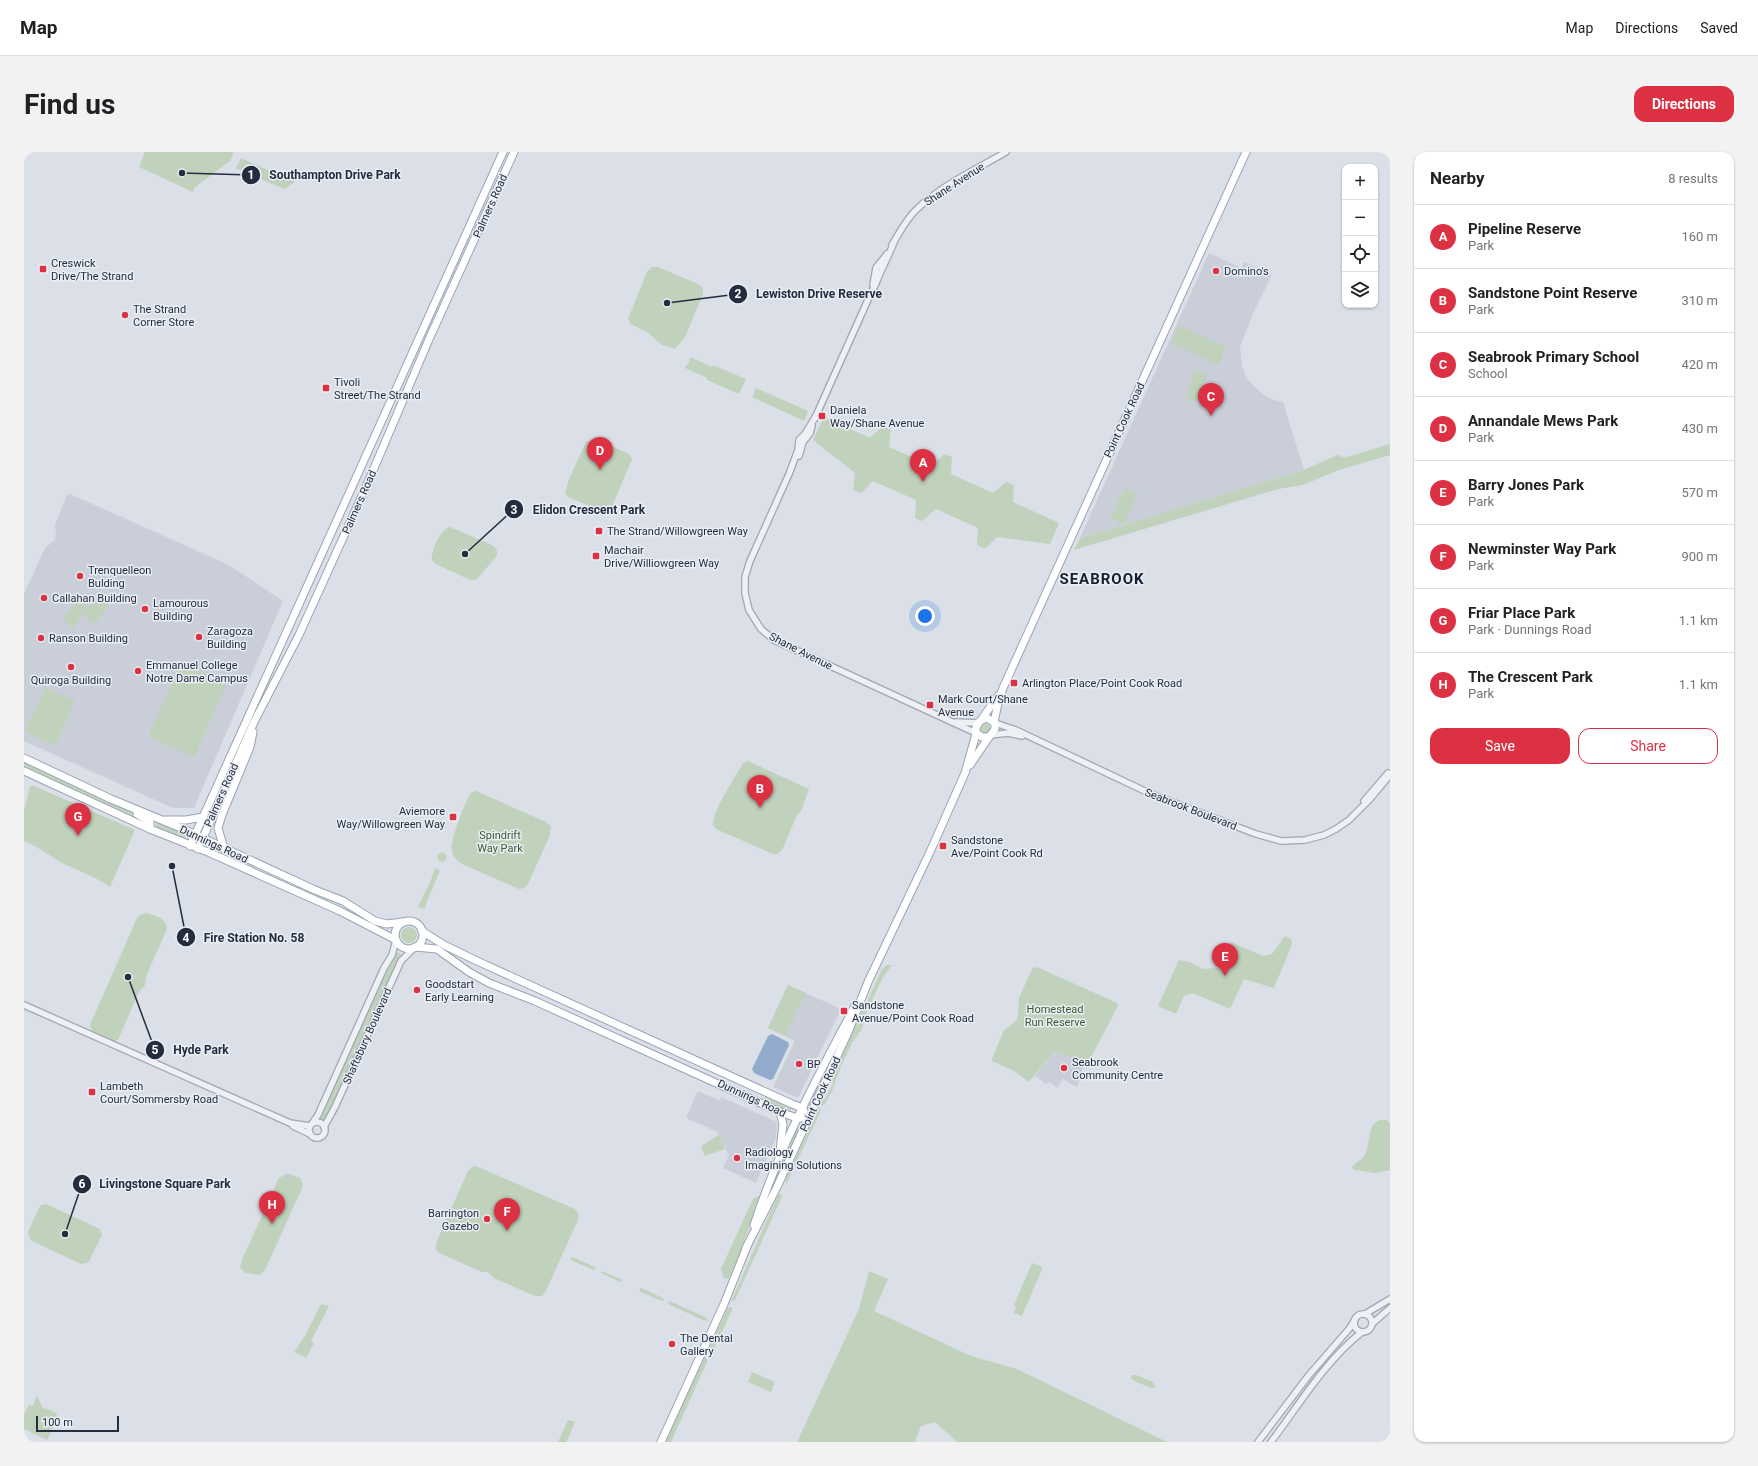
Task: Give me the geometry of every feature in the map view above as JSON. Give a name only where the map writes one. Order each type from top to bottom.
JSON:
[{"type":"main road","name":"Palmers Road","points":[[190,846],[502,152]]},
{"type":"main road","name":"Palmers Road","points":[[198,849],[254,722],[299,635],[328,572],[395,422],[430,337],[514,152]]},
{"type":"main road","name":"Point Cook Road","points":[[994,722],[1003,688],[1246,152]]},
{"type":"main road","name":"Point Cook Road","points":[[980,722],[1003,688]]},
{"type":"main road","points":[[987,718],[994,722],[995,729],[990,736],[982,737],[976,734],[976,726],[980,722],[987,718]]},
{"type":"main road","points":[[224,849],[218,828],[250,747],[254,722]]},
{"type":"main road","name":"Point Cook Road","points":[[661,1442],[724,1304],[779,1157],[802,1108],[868,982],[930,852],[965,773],[976,734]]},
{"type":"main road","name":"Point Cook Road","points":[[965,773],[990,736]]},
{"type":"main road","name":"Dunnings Road","points":[[24,758],[133,808],[195,834],[224,849],[344,901],[375,921],[387,924],[403,922]]},
{"type":"main road","name":"Dunnings Road","points":[[24,771],[150,829],[340,911],[396,940]]},
{"type":"main road","points":[[133,808],[137,814],[150,822],[150,829]]},
{"type":"main road","points":[[162,820],[186,820],[203,816]]},
{"type":"main road","points":[[403,922],[414,923],[422,931],[421,941],[414,948],[403,948],[396,940],[396,930],[403,922]]},
{"type":"main road","name":"Dunnings Road","points":[[414,948],[437,949],[469,972],[488,983],[542,1004],[780,1112],[797,1118],[808,1117],[802,1108],[477,961],[444,945],[422,931]]},
{"type":"main road","name":"Point Cook Road","points":[[746,1248],[777,1186],[849,1030],[868,982]]},
{"type":"main road","points":[[779,1157],[783,1124],[780,1112]]},
{"type":"main road","points":[[766,1190],[777,1186]]},
{"type":"street","name":"Shane Avenue","points":[[976,734],[952,721],[779,643],[767,635],[755,622],[749,610],[744,583],[746,571],[789,474],[798,460],[803,442],[810,433],[816,416],[871,293],[888,259],[894,242],[905,223],[917,209],[936,194],[1006,152]]},
{"type":"street","name":"Shane Avenue","points":[[952,721],[966,724],[980,722]]},
{"type":"street","name":"Seabrook Boulevard","points":[[994,722],[1016,730],[1030,738],[1151,794],[1256,834],[1276,840],[1299,841],[1317,837],[1336,829],[1378,791],[1390,775]]},
{"type":"street","name":"Seabrook Boulevard","points":[[990,736],[1008,733],[1030,738]]},
{"type":"street","name":"Seabrook Boulevard","points":[[1354,814],[1370,793],[1390,772]]},
{"type":"street","name":"Shaftsbury Boulevard","points":[[311,1124],[320,1110],[384,968],[392,955],[396,940]]},
{"type":"street","name":"Shaftsbury Boulevard","points":[[324,1127],[336,1107],[401,961],[414,948]]},
{"type":"street","points":[[24,1005],[290,1123],[315,1137],[321,1137],[324,1132],[324,1127],[320,1122],[311,1124],[290,1123]]},
{"type":"street","points":[[310,1134],[311,1124]]},
{"type":"street","points":[[1258,1442],[1312,1370],[1349,1329],[1358,1315],[1365,1314],[1378,1308],[1390,1299]]},
{"type":"street","points":[[1271,1442],[1320,1376],[1347,1345],[1362,1332],[1368,1331],[1373,1323],[1390,1308]]},
{"type":"street","points":[[1365,1314],[1371,1318],[1373,1323]]},
{"type":"street","points":[[1355,1320],[1355,1328],[1362,1332]]},
{"type":"shaded area","points":[[1209,253],[1241,268],[1244,262],[1272,275],[1255,309],[1240,347],[1242,366],[1247,379],[1260,392],[1271,399],[1283,402],[1304,470],[1080,538]]},
{"type":"shaded area","name":"Emmanuel College Notre Dame Campus","points":[[70,494],[229,565],[283,601],[194,808],[173,808],[24,741],[24,594],[45,548],[54,541],[56,535],[55,525],[67,495]]},
{"type":"shaded area","name":"BP","points":[[788,985],[841,1009],[798,1098],[773,1087],[795,1041],[768,1028]]},
{"type":"shaded area","points":[[1054,1052],[1066,1055],[1084,1064],[1077,1087],[1063,1079],[1057,1088],[1050,1082],[1046,1084],[1035,1076]]},
{"type":"shaded area","points":[[698,1091],[720,1101],[721,1097],[777,1122],[776,1138],[756,1183],[723,1168],[729,1155],[717,1132],[686,1118]]},
{"type":"green space","points":[[145,152],[234,152],[230,161],[194,188],[193,192],[139,167]]},
{"type":"green space","points":[[241,158],[295,182],[284,189],[236,168]]},
{"type":"green space","points":[[652,267],[658,267],[700,285],[703,289],[703,294],[685,337],[675,349],[662,345],[647,332],[631,324],[628,319],[647,272]]},
{"type":"green space","points":[[1179,326],[1226,347],[1218,365],[1171,343]]},
{"type":"green space","points":[[690,357],[712,367],[713,365],[746,379],[739,394],[707,380],[707,378],[685,368]]},
{"type":"green space","points":[[1194,370],[1207,374],[1200,398],[1196,401],[1186,398]]},
{"type":"green space","points":[[756,388],[808,411],[804,421],[752,397]]},
{"type":"green space","points":[[824,417],[870,438],[883,426],[891,429],[889,447],[932,466],[944,454],[952,457],[951,474],[993,493],[1006,482],[1014,485],[1013,502],[1059,523],[1050,544],[997,537],[985,549],[977,545],[978,528],[936,509],[922,521],[915,518],[916,500],[873,481],[861,493],[853,490],[855,473],[813,440]]},
{"type":"green space","points":[[594,438],[629,454],[632,459],[611,509],[606,513],[568,497],[565,493],[569,479],[586,442]]},
{"type":"green space","points":[[1390,444],[1390,455],[1339,470],[1303,485],[1278,489],[1074,550],[1080,538],[1304,470],[1337,455],[1343,457],[1351,456]]},
{"type":"green space","points":[[1125,488],[1138,493],[1124,524],[1110,518]]},
{"type":"green space","points":[[450,527],[492,545],[496,549],[496,557],[476,580],[470,580],[436,564],[432,560],[433,551],[437,541],[443,532]]},
{"type":"green space","points":[[98,597],[109,605],[94,624],[84,616]]},
{"type":"green space","points":[[78,598],[89,606],[73,628],[62,620]]},
{"type":"green space","points":[[181,663],[226,685],[194,757],[148,737]]},
{"type":"green space","points":[[45,687],[75,701],[55,746],[25,732]]},
{"type":"green space","points":[[983,723],[987,723],[990,728],[987,733],[983,733],[980,730],[980,726]]},
{"type":"green space","points":[[748,761],[809,789],[801,811],[797,815],[782,850],[777,854],[773,854],[718,830],[713,826],[713,820],[716,812],[725,794],[743,763]]},
{"type":"green space","points":[[24,762],[110,801],[144,820],[143,822],[31,771],[24,767]]},
{"type":"green space","points":[[30,786],[34,786],[135,830],[110,887],[97,879],[64,864],[37,847],[24,841],[24,810]]},
{"type":"green space","name":"Spindrift Way Park","points":[[476,791],[546,822],[551,826],[550,835],[528,884],[524,888],[519,889],[464,865],[454,856],[452,847],[458,822],[470,794]]},
{"type":"green space","points":[[156,822],[186,835],[184,839],[156,828]]},
{"type":"green space","points":[[442,852],[447,857],[442,862],[437,857]]},
{"type":"green space","points":[[435,868],[440,870],[424,909],[418,907],[431,880]]},
{"type":"green space","points":[[147,913],[163,920],[167,926],[167,929],[146,976],[145,985],[139,992],[118,1040],[114,1042],[96,1034],[90,1025],[137,918],[141,914]]},
{"type":"green space","points":[[409,927],[416,932],[417,935],[412,942],[409,943],[402,938],[401,935],[406,928]]},
{"type":"green space","points":[[1285,936],[1291,939],[1292,944],[1274,988],[1244,979],[1230,1009],[1193,993],[1184,996],[1176,1014],[1158,1006],[1179,960],[1190,962],[1203,969],[1219,968],[1231,942],[1263,956],[1272,954]]},
{"type":"green space","points":[[396,952],[403,955],[332,1108],[324,1121],[319,1119],[380,982],[394,959]]},
{"type":"green space","points":[[887,965],[892,965],[883,977],[866,1013],[862,1029],[852,1043],[841,1066],[832,1091],[824,1105],[819,1106],[822,1100],[825,1099],[833,1083],[832,1078],[882,969]]},
{"type":"green space","name":"Homestead Run Reserve","points":[[1037,967],[1117,1003],[1118,1006],[1087,1065],[1066,1055],[1054,1052],[1029,1082],[1014,1071],[992,1061],[992,1059],[1004,1030],[1016,1021],[1018,1016],[1019,998],[1032,969]]},
{"type":"green space","points":[[788,985],[806,993],[785,1036],[768,1028]]},
{"type":"green space","points":[[765,1096],[791,1108],[789,1113],[763,1101]]},
{"type":"green space","points":[[819,1108],[821,1110],[786,1185],[786,1179]]},
{"type":"green space","points":[[1380,1120],[1387,1120],[1390,1123],[1390,1170],[1375,1173],[1354,1170],[1352,1167],[1363,1157],[1366,1152],[1373,1126]]},
{"type":"green space","points":[[798,1124],[799,1130],[774,1183],[775,1172]]},
{"type":"green space","points":[[719,1135],[725,1149],[705,1156],[701,1146]]},
{"type":"green space","points":[[474,1166],[575,1209],[578,1212],[579,1217],[577,1222],[545,1293],[542,1296],[535,1296],[494,1278],[488,1272],[482,1272],[439,1253],[436,1249],[436,1243],[468,1171]]},
{"type":"green space","points":[[286,1174],[300,1178],[303,1184],[302,1188],[265,1270],[259,1275],[245,1273],[240,1267],[242,1260],[279,1178]]},
{"type":"green space","points":[[781,1194],[782,1197],[735,1300],[731,1302],[778,1195]]},
{"type":"green space","points":[[761,1195],[732,1275],[728,1279],[724,1278],[721,1269],[753,1199]]},
{"type":"green space","points":[[46,1204],[100,1229],[102,1235],[88,1263],[81,1264],[30,1240],[28,1232],[39,1208],[41,1205]]},
{"type":"green space","points":[[572,1257],[595,1267],[596,1269],[594,1270],[571,1260]]},
{"type":"green space","points":[[1032,1263],[1043,1267],[1022,1316],[1014,1313],[1016,1306],[1014,1305]]},
{"type":"green space","points":[[601,1271],[621,1279],[622,1281],[620,1282],[601,1273]]},
{"type":"green space","points":[[869,1271],[888,1279],[874,1311],[971,1356],[1017,1369],[1167,1442],[957,1442],[935,1422],[921,1426],[915,1442],[797,1442],[859,1309]]},
{"type":"green space","points":[[641,1288],[663,1298],[664,1300],[662,1301],[641,1292],[639,1290]]},
{"type":"green space","points":[[670,1301],[705,1317],[710,1321],[703,1320],[670,1305],[668,1303]]},
{"type":"green space","points":[[321,1304],[329,1306],[311,1341],[314,1343],[306,1358],[294,1352],[305,1336]]},
{"type":"green space","points":[[732,1307],[732,1310],[714,1349],[710,1352],[710,1347],[727,1309]]},
{"type":"green space","points":[[704,1358],[707,1358],[707,1362],[671,1442],[665,1442]]},
{"type":"green space","points":[[752,1372],[775,1382],[771,1392],[748,1382]]},
{"type":"green space","points":[[1132,1375],[1137,1375],[1152,1381],[1156,1387],[1150,1388],[1133,1380],[1131,1378]]},
{"type":"green space","points":[[37,1395],[42,1407],[54,1412],[57,1415],[57,1419],[47,1440],[24,1429],[24,1414],[29,1405],[33,1406]]},
{"type":"green space","points":[[568,1420],[575,1422],[568,1439],[566,1442],[558,1442]]},
{"type":"water","points":[[772,1034],[788,1042],[789,1045],[773,1079],[770,1080],[754,1073],[752,1069],[768,1036]]},
{"type":"place","name":"Southampton Drive Park","points":[[182,173]]},
{"type":"place","name":"Creswick Drive/The Strand","points":[[43,269]]},
{"type":"place","name":"Domino's","points":[[1216,271]]},
{"type":"place","name":"Lewiston Drive Reserve","points":[[667,303]]},
{"type":"place","name":"The Strand Corner Store","points":[[125,315]]},
{"type":"place","name":"Tivoli Street/The Strand","points":[[326,388]]},
{"type":"place","name":"Daniela Way/Shane Avenue","points":[[822,416]]},
{"type":"place","name":"Seabrook Primary School","points":[[1211,416]]},
{"type":"place","name":"Annandale Mews Park","points":[[600,470]]},
{"type":"place","name":"Pipeline Reserve","points":[[923,482]]},
{"type":"place","name":"The Strand/Willowgreen Way","points":[[599,531]]},
{"type":"place","name":"Elidon Crescent Park","points":[[465,554]]},
{"type":"place","name":"Machair Drive/Williowgreen Way","points":[[596,556]]},
{"type":"place","name":"Trenquelleon Bulding","points":[[80,576]]},
{"type":"place","name":"Callahan Building","points":[[44,598]]},
{"type":"place","name":"Lamourous Building","points":[[145,609]]},
{"type":"place","name":"Zaragoza Building","points":[[199,637]]},
{"type":"place","name":"Ranson Building","points":[[41,638]]},
{"type":"place","name":"Quiroga Building","points":[[71,667]]},
{"type":"place","name":"Emmanuel College Notre Dame Campus","points":[[138,671]]},
{"type":"place","name":"Arlington Place/Point Cook Road","points":[[1014,683]]},
{"type":"place","name":"Mark Court/Shane Avenue","points":[[930,705]]},
{"type":"place","name":"Sandstone Point Reserve","points":[[760,808]]},
{"type":"place","name":"Aviemore Way/Willowgreen Way","points":[[453,817]]},
{"type":"place","name":"Friar Place Park","points":[[78,836]]},
{"type":"place","name":"Sandstone Ave/Point Cook Rd","points":[[943,846]]},
{"type":"place","name":"Fire Station No. 58","points":[[172,866]]},
{"type":"place","name":"Barry Jones Park","points":[[1225,976]]},
{"type":"place","name":"Hyde Park","points":[[128,977]]},
{"type":"place","name":"Goodstart Early Learning","points":[[417,990]]},
{"type":"place","name":"Sandstone Avenue/Point Cook Road","points":[[844,1011]]},
{"type":"place","name":"BP","points":[[799,1064]]},
{"type":"place","name":"Seabrook Community Centre","points":[[1064,1068]]},
{"type":"place","name":"Lambeth Court/Sommersby Road","points":[[92,1092]]},
{"type":"place","name":"Radiology Imagining Solutions","points":[[737,1158]]},
{"type":"place","name":"Barrington Gazebo","points":[[487,1219]]},
{"type":"place","name":"The Crescent Park","points":[[272,1224]]},
{"type":"place","name":"Newminster Way Park","points":[[507,1231]]},
{"type":"place","name":"Livingstone Square Park","points":[[65,1234]]},
{"type":"place","name":"The Dental Gallery","points":[[672,1344]]},
{"type":"district","name":"SEABROOK","points":[[1102,579]]}]
